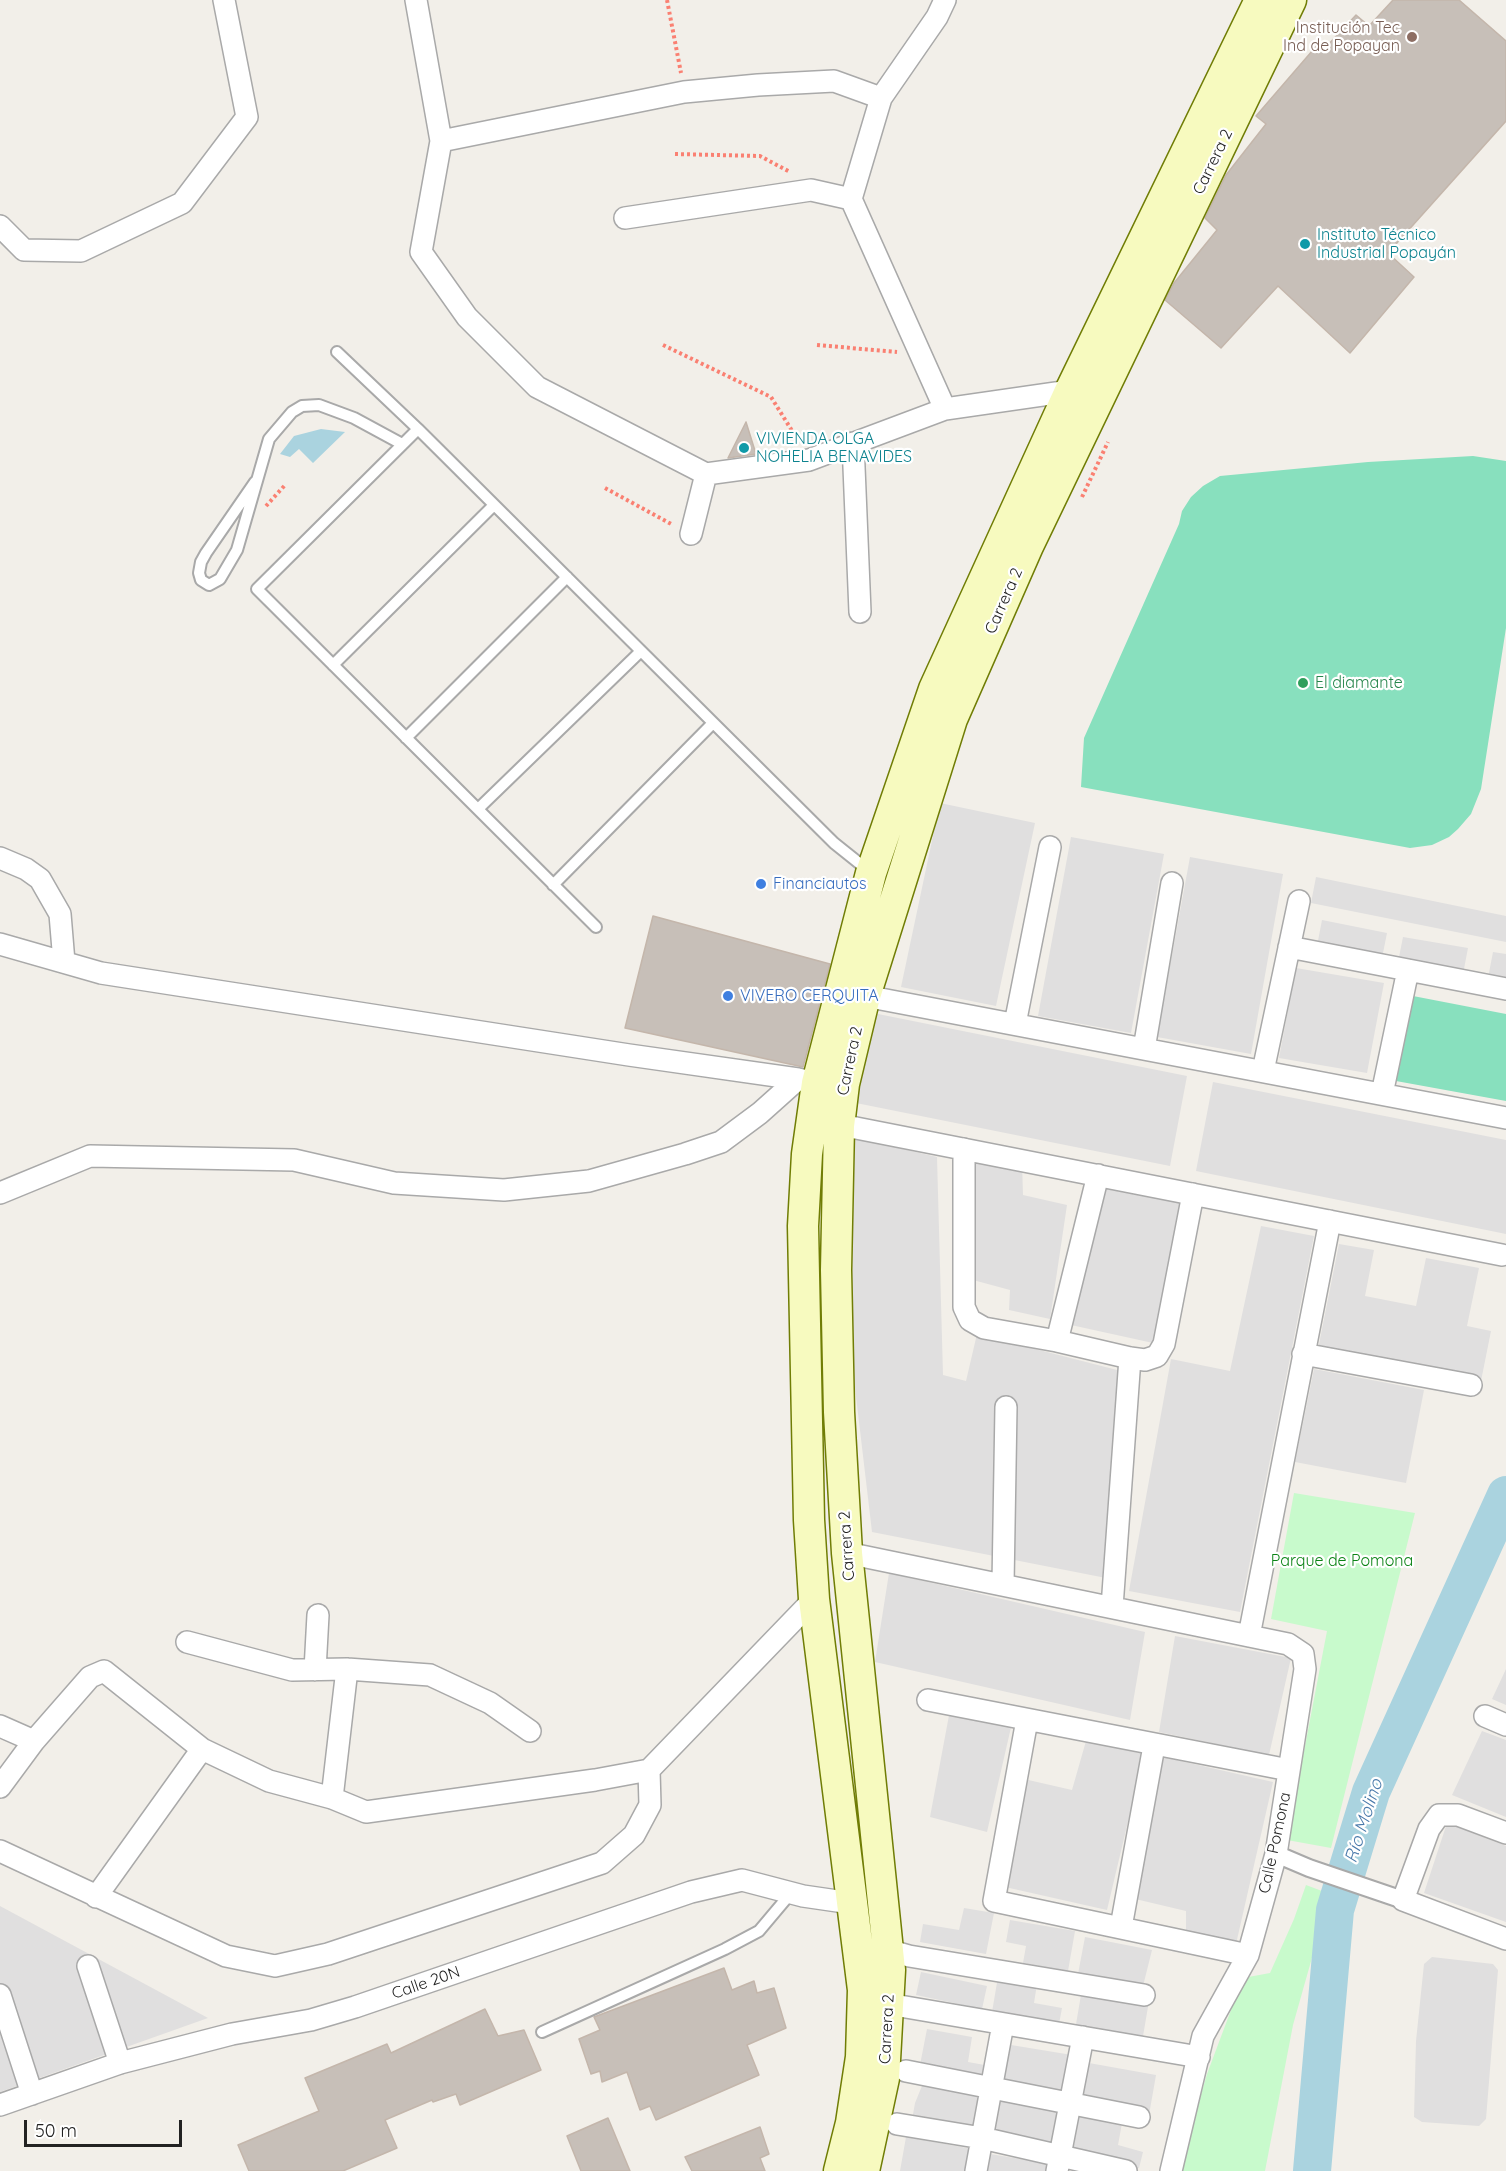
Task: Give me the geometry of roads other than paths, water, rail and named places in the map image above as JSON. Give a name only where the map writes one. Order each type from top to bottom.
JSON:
[{"type":"main road","name":"Carrera 2","points":[[839,2171],[861,2057],[863,1990],[814,1599],[809,1520],[803,1226],[807,1154],[807,1081],[871,873],[934,689],[1070,391],[1260,0]]},
{"type":"main road","name":"Carrera 2","points":[[864,2171],[885,2078],[890,1970],[847,1553],[839,1412],[837,1293],[839,1126],[844,1084],[865,996],[952,719],[1028,546],[1291,0]]},
{"type":"street","points":[[0,226],[24,250],[81,251],[182,203],[247,117],[224,0]]},
{"type":"street","points":[[416,0],[441,141],[421,252],[467,317],[537,387],[706,474],[809,460],[945,410],[1070,391]]},
{"type":"street","points":[[945,0],[937,17],[881,98],[851,199],[945,410]]},
{"type":"street","points":[[441,141],[684,92],[834,81],[881,98]]},
{"type":"street","points":[[625,218],[811,190],[851,199]]},
{"type":"street","points":[[853,444],[860,612]]},
{"type":"street","points":[[690,534],[706,474]]},
{"type":"street","points":[[1015,1024],[1050,846]]},
{"type":"street","points":[[0,858],[26,869],[40,879],[60,914],[64,962]]},
{"type":"street","points":[[1144,1049],[1172,883]]},
{"type":"street","points":[[1263,1071],[1299,900]]},
{"type":"street","points":[[0,944],[101,973],[807,1081]]},
{"type":"street","points":[[1289,947],[1506,989]]},
{"type":"street","points":[[1382,1094],[1408,970]]},
{"type":"street","points":[[865,996],[1506,1118]]},
{"type":"street","points":[[0,1193],[90,1156],[294,1160],[394,1184],[504,1190],[589,1181],[721,1142],[807,1081]]},
{"type":"street","points":[[839,1126],[849,1126],[1502,1255]]},
{"type":"street","points":[[964,1149],[964,1306],[970,1320],[984,1328],[1058,1341],[1130,1358],[1145,1360],[1157,1356],[1164,1344],[1193,1194]]},
{"type":"street","points":[[1058,1341],[1098,1175]]},
{"type":"street","points":[[1249,1636],[1330,1221]]},
{"type":"street","points":[[1303,1354],[1471,1385]]},
{"type":"street","points":[[1112,1607],[1130,1358]]},
{"type":"street","points":[[1003,1584],[1006,1407]]},
{"type":"street","name":"Calle Pomona","points":[[847,1553],[1288,1644],[1303,1654],[1305,1669],[1276,1854],[1248,1955],[1203,2036],[1171,2171]]},
{"type":"street","points":[[0,1787],[34,1741],[90,1677],[104,1671],[202,1749],[269,1781],[332,1798],[366,1812],[650,1770],[814,1599]]},
{"type":"street","points":[[315,1670],[318,1615]]},
{"type":"street","points":[[187,1642],[292,1670],[347,1669],[430,1675],[490,1703],[530,1731]]},
{"type":"street","points":[[332,1798],[347,1669]]},
{"type":"street","points":[[928,1700],[1154,1746],[1289,1770]]},
{"type":"street","points":[[1485,1716],[1506,1725]]},
{"type":"street","points":[[1027,1720],[994,1901],[1248,1955]]},
{"type":"street","points":[[0,1726],[34,1741]]},
{"type":"street","points":[[1121,1928],[1154,1746]]},
{"type":"street","points":[[96,1897],[202,1749]]},
{"type":"street","points":[[0,1851],[226,1956],[275,1966],[328,1954],[602,1863],[634,1835],[650,1805],[650,1770]]},
{"type":"street","points":[[1403,1900],[1429,1829],[1439,1815],[1458,1815],[1506,1833]]},
{"type":"street","points":[[1276,1854],[1506,1939]]},
{"type":"street","name":"Calle 20N","points":[[0,2105],[120,2063],[232,2034],[311,2020],[355,2007],[691,1892],[742,1880],[791,1893],[851,1903]]},
{"type":"street","points":[[888,1950],[921,1958],[1144,1995]]},
{"type":"street","points":[[88,1965],[120,2063]]},
{"type":"street","points":[[0,1995],[32,2094]]},
{"type":"street","points":[[888,2004],[1198,2057]]},
{"type":"street","points":[[976,2171],[1004,2024]]},
{"type":"street","points":[[1058,2164],[1083,2037]]},
{"type":"street","points":[[906,2071],[1139,2117]]},
{"type":"street","points":[[897,2124],[982,2139],[1058,2164],[1126,2171]]},
{"type":"lane","points":[[337,352],[418,429],[834,843],[871,873]]},
{"type":"lane","points":[[255,482],[201,562],[199,573],[201,580],[209,585],[220,579],[237,550],[269,439],[292,412],[302,406],[319,405],[354,418],[402,444]]},
{"type":"lane","points":[[418,429],[258,589],[596,927]]},
{"type":"lane","points":[[333,665],[494,505]]},
{"type":"lane","points":[[406,738],[567,577]]},
{"type":"lane","points":[[478,809],[641,651]]},
{"type":"lane","points":[[553,885],[713,723]]},
{"type":"lane","points":[[542,2032],[725,1949],[759,1931],[791,1893]]},
{"type":"water","points":[[321,429],[345,432],[313,463],[299,449],[290,457],[280,454],[294,436]]},
{"type":"waterway","name":"Río Molino","points":[[1312,2171],[1335,1910],[1371,1792],[1506,1495]]},
{"type":"place","name":"Institución Tec Ind de Popayan","points":[[1412,37]]},
{"type":"place","name":"Instituto Técnico Industrial Popayán","points":[[1305,244]]},
{"type":"place","name":"VIVIENDA OLGA NOHELIA BENAVIDES","points":[[744,448]]},
{"type":"place","name":"El diamante","points":[[1303,683]]},
{"type":"place","name":"Financiautos","points":[[761,884]]},
{"type":"place","name":"VIVERO CERQUITA","points":[[728,996]]},
{"type":"park label","name":"Parque de Pomona","points":[[1342,1561]]}]
